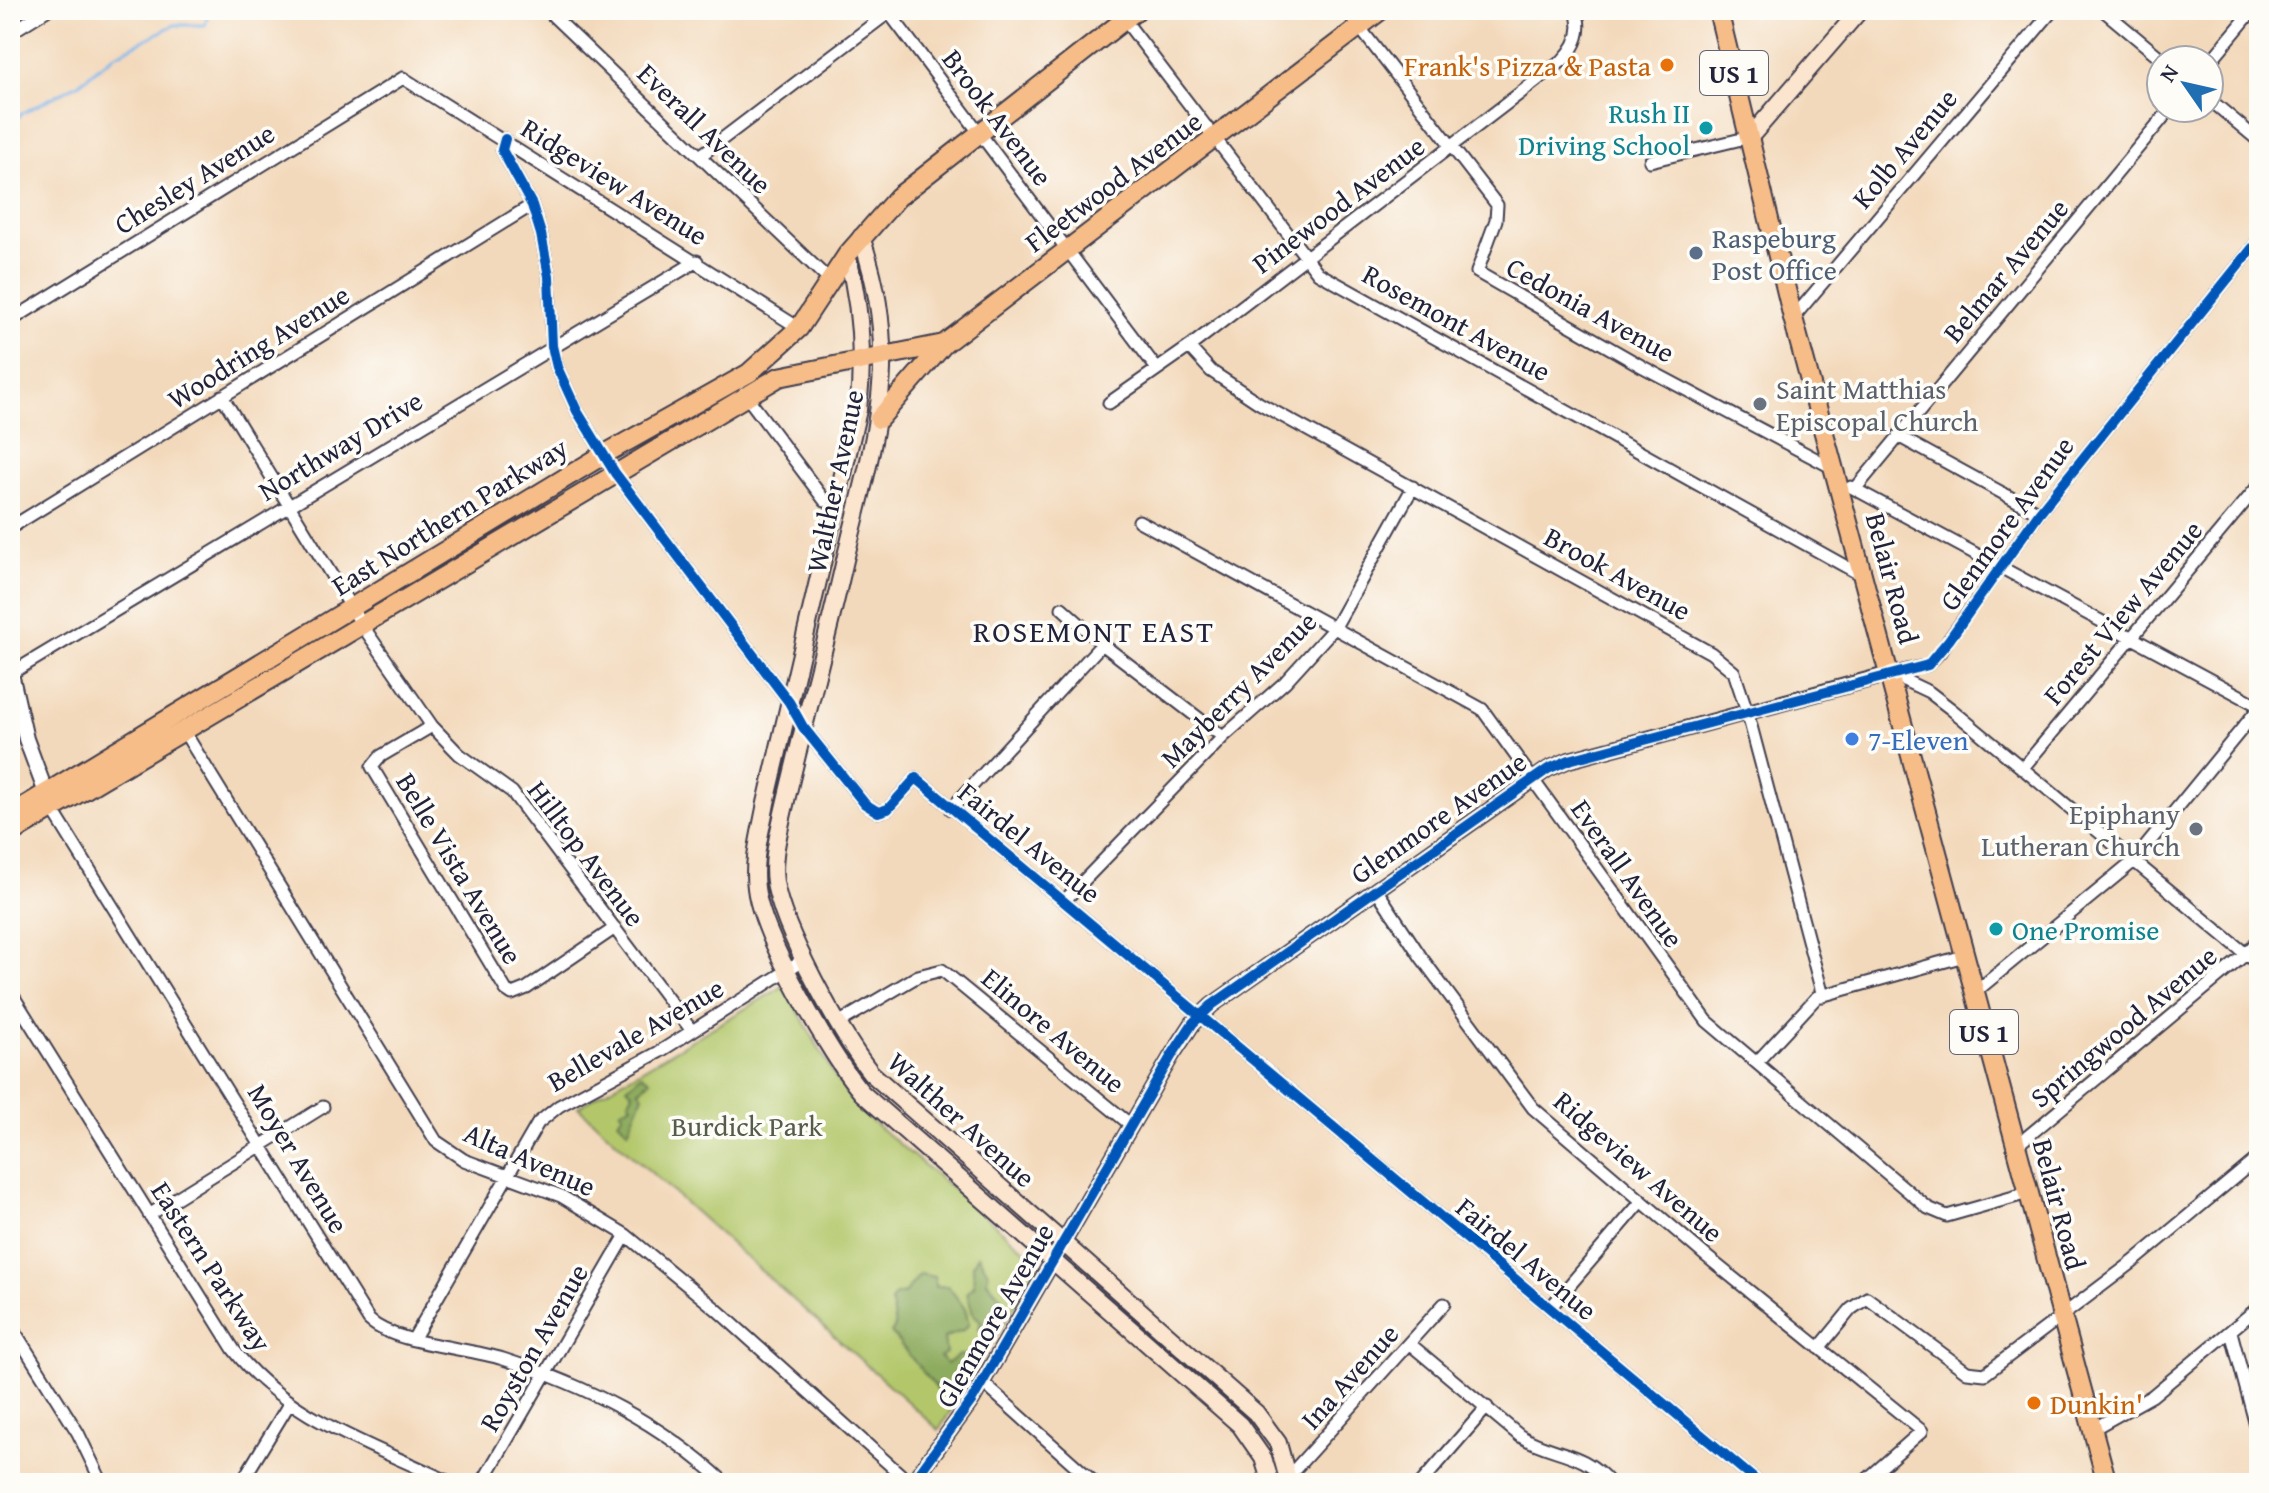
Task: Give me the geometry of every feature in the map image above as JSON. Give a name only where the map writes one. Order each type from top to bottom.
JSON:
[{"type":"main road","name":"Fleetwood Avenue","points":[[862,361],[944,344],[1381,10]]},
{"type":"main road","name":"Belair Road","points":[[1718,10],[1793,318],[1843,481],[1861,575],[2107,1483]]},
{"type":"main road","points":[[1750,137],[1860,10]]},
{"type":"main road","name":"East Northern Parkway","points":[[10,834],[49,801],[357,617],[481,554],[615,473],[740,388],[799,328],[847,255],[898,197],[1126,13]]},
{"type":"main road","name":"Walther Avenue","points":[[861,237],[875,288],[884,356],[879,419],[803,727],[775,861],[778,897],[803,955],[858,1057],[891,1095],[1256,1413],[1278,1443],[1288,1480]]},
{"type":"main road","name":"Walther Avenue","points":[[847,255],[855,289],[862,361],[852,443],[758,842],[755,883],[761,914],[833,1053],[862,1093],[1240,1425],[1258,1447],[1271,1483]]},
{"type":"main road","points":[[879,419],[944,344]]},
{"type":"main road","name":"East Northern Parkway","points":[[357,617],[472,535],[603,455],[740,388],[862,361]]},
{"type":"main road","points":[[472,535],[481,554]]},
{"type":"main road","name":"East Northern Parkway","points":[[10,815],[49,801]]},
{"type":"street","points":[[10,33],[47,10]]},
{"type":"street","name":"Everall Avenue","points":[[547,10],[830,281]]},
{"type":"street","name":"Cedonia Avenue","points":[[1346,10],[1497,205],[1496,220],[1477,272],[1843,481],[2259,707]]},
{"type":"street","name":"Pinewood Avenue","points":[[1109,403],[1306,259],[1562,61],[1572,49],[1580,28],[1575,10]]},
{"type":"street","name":"Kolb Avenue","points":[[1793,318],[2053,10]]},
{"type":"street","points":[[2103,10],[2145,45]]},
{"type":"street","points":[[2225,44],[2253,10]]},
{"type":"street","points":[[700,156],[889,11]]},
{"type":"street","name":"Brook Avenue","points":[[889,11],[1157,369]]},
{"type":"street","name":"Rosemont Avenue","points":[[1126,13],[1215,139],[1318,273],[1861,575]]},
{"type":"street","name":"Ridgeview Avenue","points":[[403,78],[505,139],[799,328]]},
{"type":"street","name":"Chesley Avenue","points":[[10,321],[403,78]]},
{"type":"street","points":[[2225,112],[2259,141]]},
{"type":"street","name":"Belmar Avenue","points":[[1843,481],[1898,436],[2158,124]]},
{"type":"street","points":[[1650,161],[1750,137]]},
{"type":"street","name":"Fairdel Avenue","points":[[505,139],[502,150],[532,205],[548,266],[552,346],[569,396],[615,473],[789,702],[803,727],[865,804],[878,812],[888,809],[916,778],[1759,1483]]},
{"type":"street","name":"Woodring Avenue","points":[[10,528],[532,205]]},
{"type":"street","name":"Glenmore Avenue","points":[[911,1483],[953,1431],[1172,1055],[1200,1016],[1531,777],[1569,760],[1921,667],[1940,652],[2039,513],[2259,240]]},
{"type":"street","name":"Northway Drive","points":[[10,672],[697,261]]},
{"type":"street","name":"Brook Avenue","points":[[1189,347],[1198,360],[1238,390],[1723,660],[1734,672],[1747,711],[1823,996]]},
{"type":"street","points":[[740,388],[825,501]]},
{"type":"street","name":"Hilltop Avenue","points":[[222,396],[357,617],[432,726],[459,754],[512,792],[692,1031]]},
{"type":"street","points":[[1898,436],[2039,513]]},
{"type":"street","name":"Forest View Avenue","points":[[2022,769],[2259,485]]},
{"type":"street","name":"Mayberry Avenue","points":[[1065,900],[1223,737],[1285,682],[1335,627],[1413,487]]},
{"type":"street","name":"Everall Avenue","points":[[1139,521],[1482,709],[1695,1008],[1725,1038],[1937,1213],[1954,1214],[2028,1193]]},
{"type":"street","points":[[1062,608],[1102,644],[1223,737]]},
{"type":"street","points":[[951,809],[1102,644]]},
{"type":"street","points":[[1919,687],[1921,667]]},
{"type":"street","name":"Moyer Avenue","points":[[10,672],[23,729],[49,801],[363,1312],[384,1331],[499,1358],[601,1395],[659,1429],[725,1483]]},
{"type":"street","points":[[1890,674],[1919,687],[2259,965]]},
{"type":"street","points":[[1974,993],[2133,862],[2259,707]]},
{"type":"street","name":"Alta Avenue","points":[[180,724],[430,1134],[454,1155],[561,1196],[626,1235],[716,1309],[911,1483]]},
{"type":"street","name":"Belle Vista Avenue","points":[[432,726],[373,764],[374,772],[499,980],[512,994],[546,977],[615,928]]},
{"type":"street","name":"Ridgeview Avenue","points":[[1376,889],[1410,943],[1533,1108],[1922,1431],[1863,1483]]},
{"type":"street","name":"Springwood Avenue","points":[[2015,1147],[2246,954],[2259,939]]},
{"type":"street","name":"Bellevale Avenue","points":[[414,1338],[538,1123],[551,1111],[692,1031],[789,969],[803,955]]},
{"type":"street","points":[[1757,1062],[1805,1006],[1823,996],[1964,956]]},
{"type":"street","name":"Elinore Avenue","points":[[840,1022],[918,976],[939,969],[1132,1126]]},
{"type":"street","name":"Eastern Parkway","points":[[10,991],[234,1350],[257,1379],[289,1404],[451,1483]]},
{"type":"street","points":[[149,1215],[323,1107]]},
{"type":"street","points":[[1819,1348],[1851,1309],[1867,1298],[1967,1372],[1985,1374],[2062,1317],[2259,1157]]},
{"type":"street","points":[[1550,1308],[1642,1201]]},
{"type":"street","name":"Royston Avenue","points":[[482,1483],[626,1235]]},
{"type":"street","name":"Ina Avenue","points":[[1288,1480],[1444,1304]]},
{"type":"street","points":[[2093,1429],[2152,1396],[2259,1307]]},
{"type":"street","points":[[10,1324],[78,1433],[102,1483]]},
{"type":"street","points":[[2231,1332],[2259,1437]]},
{"type":"street","points":[[1410,1344],[1520,1436],[1538,1445],[1575,1455],[1610,1483]]},
{"type":"street","points":[[982,1382],[1095,1483]]},
{"type":"street","points":[[242,1480],[289,1404]]},
{"type":"street","points":[[1421,1483],[1487,1407]]},
{"type":"green space","name":"Burdick Park","points":[[784,986],[838,1082],[867,1117],[1038,1261],[1039,1266],[939,1430],[578,1107]]},
{"type":"green space","points":[[642,1074],[650,1080],[639,1090],[643,1095],[628,1131],[618,1121],[623,1114],[620,1111],[632,1104],[629,1101],[633,1093],[627,1087]]},
{"type":"green space","points":[[978,1255],[988,1272],[987,1281],[1001,1297],[997,1328],[989,1344],[979,1330],[981,1321],[973,1314],[967,1293],[974,1286],[973,1265]]},
{"type":"green space","points":[[920,1274],[935,1277],[935,1287],[948,1286],[965,1309],[969,1324],[964,1330],[944,1338],[946,1353],[940,1357],[947,1364],[959,1355],[973,1356],[979,1364],[966,1384],[937,1389],[891,1333],[895,1327],[891,1301],[896,1295],[905,1293]]},
{"type":"waterway","points":[[10,127],[21,114],[78,84],[115,55],[174,25],[205,25],[210,10]]},
{"type":"cycle path","points":[[505,139],[502,150],[532,205],[541,234],[549,276],[552,346],[557,367],[577,411],[615,473],[789,702],[803,727],[865,804],[878,812],[888,809],[916,778],[1759,1483]]},
{"type":"cycle path","points":[[912,1483],[972,1400],[1172,1055],[1193,1023],[1212,1005],[1548,769],[1569,760],[1928,665],[2039,513],[2259,240]]},
{"type":"place","name":"Frank's Pizza & Pasta","points":[[1667,65]]},
{"type":"place","name":"Rush II Driving School","points":[[1706,128]]},
{"type":"place","name":"Raspeburg Post Office","points":[[1696,253]]},
{"type":"place","name":"Saint Matthias Episcopal Church","points":[[1760,404]]},
{"type":"place","name":"7-Eleven","points":[[1852,739]]},
{"type":"place","name":"Epiphany Lutheran Church","points":[[2196,829]]},
{"type":"place","name":"One Promise","points":[[1996,929]]},
{"type":"place","name":"Dunkin'","points":[[2034,1403]]},
{"type":"district","name":"ROSEMONT EAST","points":[[1094,631]]}]
